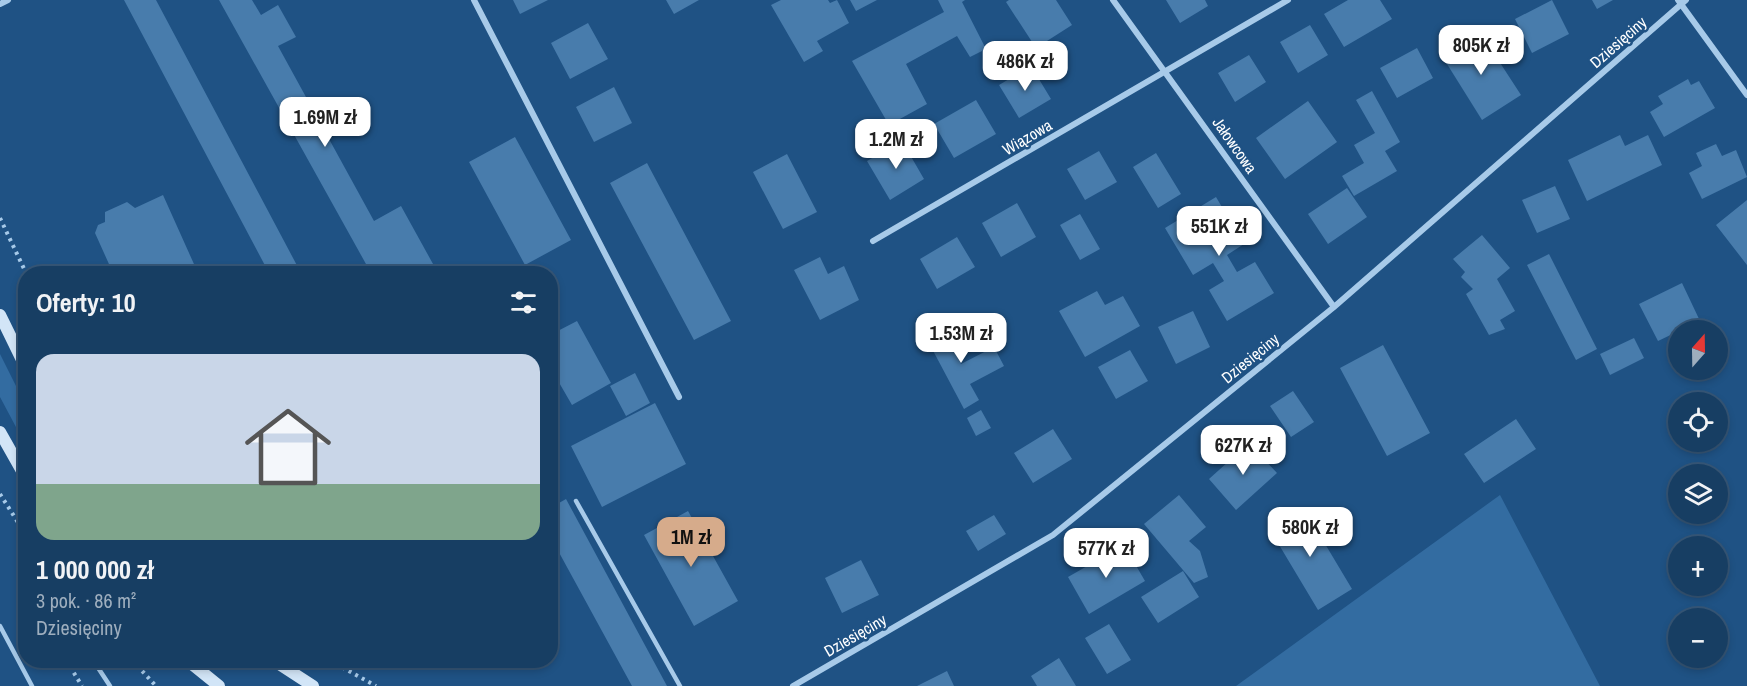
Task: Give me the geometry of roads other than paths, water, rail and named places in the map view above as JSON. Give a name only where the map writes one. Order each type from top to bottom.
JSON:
[{"type":"main road","points":[[0,315],[18,352]]},
{"type":"main road","points":[[0,432],[18,464]]},
{"type":"main road","points":[[197,668],[219,686]]},
{"type":"main road","points":[[285,668],[313,686]]},
{"type":"street","points":[[0,4],[8,0]]},
{"type":"street","points":[[474,0],[679,397]]},
{"type":"street","name":"Jałowcowa","points":[[1113,0],[1334,307]]},
{"type":"street","name":"Wiązowa","points":[[873,241],[1288,0]]},
{"type":"street","name":"Dziesięciny","points":[[793,686],[1053,535],[1334,307],[1679,3],[1686,0]]},
{"type":"street","points":[[1679,3],[1747,95]]},
{"type":"lane","points":[[576,501],[680,686]]},
{"type":"lane","points":[[0,626],[18,660]]},
{"type":"lane","points":[[22,668],[32,686]]},
{"type":"lane","points":[[98,668],[110,686]]}]
